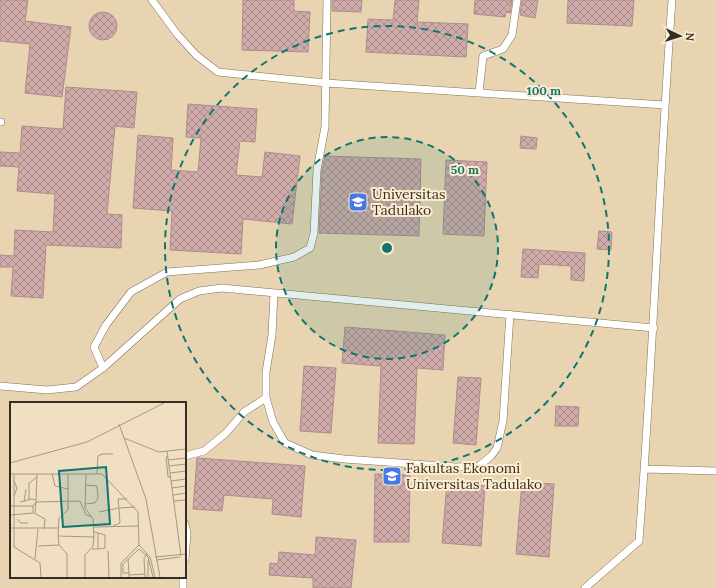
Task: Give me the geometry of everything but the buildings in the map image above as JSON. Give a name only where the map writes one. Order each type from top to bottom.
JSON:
[{"type":"lane","points":[[152,0],[177,34],[196,55],[218,72],[326,83],[664,105]]},
{"type":"lane","points":[[103,368],[94,347],[106,325],[131,292],[167,272],[259,264],[294,257],[310,248],[314,233],[317,170],[325,127],[327,0]]},
{"type":"lane","points":[[479,93],[483,56],[503,49],[512,35],[517,0]]},
{"type":"lane","points":[[585,588],[639,541],[654,328],[664,105],[672,0]]},
{"type":"lane","points":[[0,386],[47,390],[76,387],[103,368],[180,299],[199,291],[222,288],[654,328]]},
{"type":"lane","points":[[274,293],[272,335],[266,372],[266,398],[273,422],[285,443],[312,455],[456,467],[479,466],[491,456],[497,448],[502,428],[510,314]]},
{"type":"lane","points":[[186,456],[204,451],[226,433],[244,412],[266,398]]},
{"type":"lane","points":[[645,469],[716,471]]},
{"type":"lane","points":[[186,528],[186,546]]},
{"type":"lane","points":[[182,588],[184,578]]},
{"type":"shaded area","name":"Universitas Tadulako","points":[[0,0],[716,0],[716,588],[0,588]]},
{"type":"place","name":"Universitas Tadulako","points":[[358,202]]},
{"type":"place","name":"Fakultas Ekonomi Universitas Tadulako","points":[[392,476]]}]
